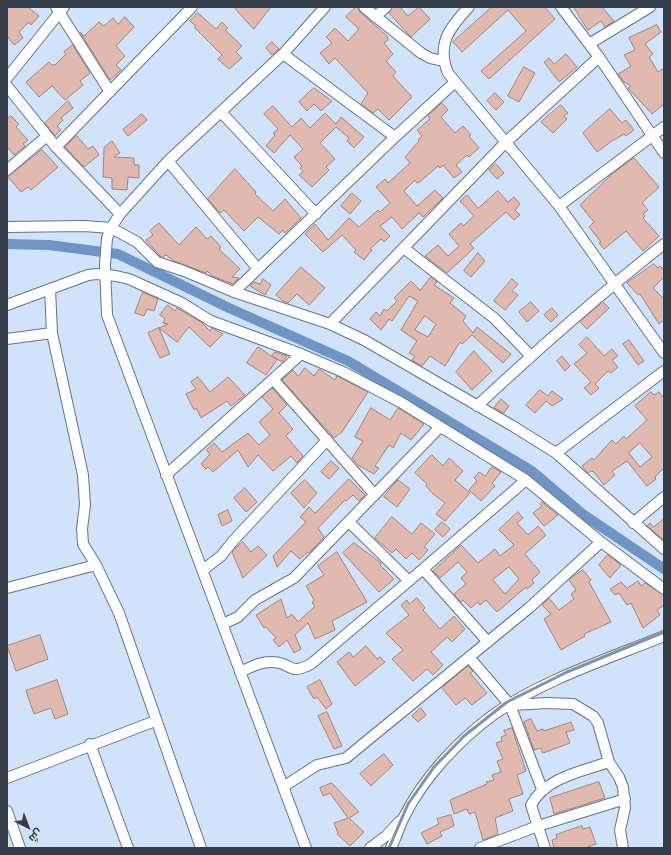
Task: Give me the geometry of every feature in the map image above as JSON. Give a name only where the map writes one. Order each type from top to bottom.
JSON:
[{"type":"street","points":[[56,147],[192,7]]},
{"type":"street","points":[[306,848],[107,315],[105,270],[108,238],[111,228],[120,214],[168,161],[283,54],[324,7]]},
{"type":"street","points":[[364,7],[375,18],[421,53],[430,58],[443,61]]},
{"type":"street","points":[[375,18],[386,7]]},
{"type":"street","points":[[469,7],[449,31],[445,40],[443,61],[454,83],[558,206],[664,353]]},
{"type":"street","points":[[561,7],[599,57],[651,136],[664,153]]},
{"type":"street","points":[[589,44],[650,7]]},
{"type":"street","points":[[7,78],[60,9],[110,92]]},
{"type":"street","points":[[283,54],[395,137]]},
{"type":"street","points":[[330,324],[505,143],[599,57]]},
{"type":"street","points":[[234,292],[395,137],[454,83]]},
{"type":"street","points":[[7,86],[56,147],[120,214]]},
{"type":"street","points":[[221,112],[316,214]]},
{"type":"street","points":[[558,206],[664,127]]},
{"type":"street","points":[[7,170],[47,136]]},
{"type":"street","points":[[168,161],[258,269]]},
{"type":"street","points":[[7,227],[84,226],[111,228],[137,242],[157,262],[184,271],[234,292],[330,324],[364,340],[556,453],[664,549]]},
{"type":"street","points":[[477,406],[531,356],[615,283],[664,244]]},
{"type":"street","points":[[405,248],[494,318],[531,356]]},
{"type":"street","points":[[7,305],[105,270],[129,279],[182,303],[212,321],[301,354],[343,372],[402,403],[526,480],[601,542],[664,589]]},
{"type":"street","points":[[50,289],[52,333],[83,475],[85,505],[82,529],[83,544],[96,565],[119,613],[155,720],[201,848]]},
{"type":"street","points":[[7,339],[52,333]]},
{"type":"street","points":[[166,474],[301,354]]},
{"type":"street","points":[[556,453],[664,371]]},
{"type":"street","points":[[273,379],[375,495]]},
{"type":"street","points":[[223,624],[238,617],[255,600],[294,578],[440,427]]},
{"type":"street","points":[[202,570],[221,556],[327,440]]},
{"type":"street","points":[[240,672],[263,662],[283,664],[291,670],[300,670],[311,664],[424,570],[526,480]]},
{"type":"street","points":[[633,523],[664,497]]},
{"type":"street","points":[[349,522],[409,581]]},
{"type":"street","points":[[283,787],[317,764],[346,758],[529,608],[601,542]]},
{"type":"street","points":[[7,588],[96,565]]},
{"type":"street","points":[[424,570],[488,642]]},
{"type":"street","points":[[391,848],[404,817],[431,775],[457,747],[482,724],[510,705],[569,675],[664,636]]},
{"type":"street","points":[[469,657],[510,705],[542,789]]},
{"type":"street","points":[[510,705],[559,703],[574,704],[593,716],[598,723],[609,762],[619,777],[625,799],[624,815],[620,830],[623,848]]},
{"type":"street","points":[[7,778],[90,744],[155,720]]},
{"type":"street","points":[[90,744],[128,848]]},
{"type":"street","points":[[545,848],[531,805],[535,797],[542,789],[558,780],[609,762]]},
{"type":"street","points":[[480,848],[538,826],[625,799]]},
{"type":"street","points":[[7,812],[20,848]]},
{"type":"street","points":[[370,848],[386,836],[404,817]]},
{"type":"building","points":[[7,7],[28,7],[39,16],[31,25],[29,22],[19,32],[23,38],[14,45],[7,36]]},
{"type":"building","points":[[234,7],[271,7],[254,29]]},
{"type":"building","points":[[356,7],[358,7],[360,12],[387,36],[388,40],[384,43],[393,54],[386,61],[396,72],[393,76],[412,97],[389,120],[378,109],[373,113],[361,104],[368,93],[335,58],[329,64],[320,53],[332,43],[326,37],[335,28],[348,41],[359,29],[346,17]]},
{"type":"building","points":[[392,7],[400,7],[408,16],[419,7],[430,19],[411,37],[389,13]]},
{"type":"building","points":[[492,7],[545,7],[555,19],[489,79],[481,71],[526,31],[508,10],[462,52],[453,42]]},
{"type":"building","points":[[574,7],[602,7],[614,21],[605,27],[601,21],[588,30]]},
{"type":"building","points":[[198,13],[216,29],[222,22],[228,28],[225,30],[242,46],[236,52],[242,58],[229,69],[218,59],[222,55],[190,21]]},
{"type":"building","points":[[125,17],[134,27],[116,46],[125,56],[116,65],[121,70],[110,80],[80,32],[84,36],[99,22],[104,26],[113,18],[118,24]]},
{"type":"building","points":[[657,25],[661,32],[645,44],[653,54],[649,57],[658,72],[664,68],[664,104],[652,114],[628,88],[631,86],[624,82],[618,74],[631,66],[624,55],[635,50],[629,38]]},
{"type":"building","points":[[272,42],[279,49],[272,55],[266,48]]},
{"type":"building","points":[[73,45],[90,73],[80,81],[83,85],[65,100],[52,86],[39,97],[26,82],[49,62],[52,65],[55,65],[66,54],[64,52]]},
{"type":"building","points":[[566,54],[577,67],[559,82],[544,62],[549,58],[554,64]]},
{"type":"building","points":[[524,67],[535,73],[519,102],[508,96]]},
{"type":"building","points":[[314,88],[332,101],[321,111],[314,104],[307,111],[299,102]]},
{"type":"building","points":[[495,93],[504,102],[496,110],[487,101]]},
{"type":"building","points":[[68,101],[73,108],[61,118],[63,120],[57,126],[61,130],[55,136],[45,123]]},
{"type":"building","points":[[442,103],[448,110],[441,117],[455,133],[463,126],[479,148],[469,157],[467,155],[456,165],[462,172],[454,178],[443,165],[440,168],[438,166],[421,181],[417,183],[415,180],[404,191],[417,206],[435,190],[443,198],[423,217],[419,213],[402,229],[392,217],[380,226],[390,236],[384,242],[381,239],[370,249],[372,250],[364,260],[354,252],[356,250],[342,235],[323,252],[305,234],[315,224],[328,240],[349,218],[359,227],[378,210],[380,212],[390,203],[376,187],[385,179],[388,183],[410,163],[405,157],[422,136],[417,130],[430,119],[428,116]]},
{"type":"building","points":[[561,105],[568,113],[564,116],[567,119],[553,133],[541,122]]},
{"type":"building","points":[[273,106],[292,127],[301,118],[310,128],[325,113],[336,124],[341,117],[364,137],[354,148],[347,141],[349,138],[336,127],[320,143],[335,159],[326,167],[329,170],[312,187],[299,175],[303,172],[300,168],[302,166],[294,157],[303,149],[290,135],[274,153],[266,146],[275,135],[273,133],[278,129],[264,114]]},
{"type":"building","points":[[610,109],[622,123],[626,120],[634,130],[626,136],[624,134],[612,141],[597,152],[583,133]]},
{"type":"building","points":[[142,114],[147,120],[128,136],[123,130]]},
{"type":"building","points":[[11,116],[19,124],[16,127],[28,140],[23,144],[25,146],[14,155],[7,147],[7,119]]},
{"type":"building","points":[[77,136],[88,149],[93,146],[99,155],[84,167],[65,147]]},
{"type":"building","points":[[112,141],[120,153],[114,157],[134,158],[134,165],[139,165],[139,178],[128,177],[127,190],[112,189],[112,178],[103,177],[104,148]]},
{"type":"building","points":[[42,150],[58,167],[31,190],[28,187],[21,192],[8,177]]},
{"type":"building","points":[[634,158],[659,187],[642,203],[648,210],[643,214],[645,216],[643,218],[659,236],[643,251],[626,231],[604,249],[599,243],[601,242],[589,227],[594,222],[580,205],[612,174]]},
{"type":"building","points":[[496,164],[504,173],[497,179],[489,170]]},
{"type":"building","points":[[235,169],[256,192],[255,194],[273,211],[285,199],[301,218],[285,233],[283,230],[279,234],[258,217],[244,231],[224,210],[220,213],[208,199]]},
{"type":"building","points":[[498,191],[508,202],[514,197],[520,204],[515,210],[520,215],[514,220],[506,212],[470,244],[474,248],[447,273],[425,256],[438,245],[448,256],[459,246],[449,234],[461,223],[463,226],[474,216],[460,201],[467,195],[478,208]]},
{"type":"building","points":[[352,193],[361,201],[350,214],[341,206]]},
{"type":"building","points":[[159,223],[179,245],[196,227],[207,239],[211,236],[221,247],[219,249],[240,269],[232,277],[239,278],[233,284],[212,276],[207,271],[206,273],[174,261],[166,255],[161,257],[146,240],[153,235],[150,231]]},
{"type":"building","points":[[478,253],[485,261],[471,277],[464,271]]},
{"type":"building","points":[[654,264],[658,268],[660,266],[664,270],[664,277],[653,288],[664,299],[664,320],[659,324],[640,294],[638,295],[627,283]]},
{"type":"building","points":[[301,267],[325,288],[309,305],[297,294],[288,303],[276,295]]},
{"type":"building","points":[[431,277],[437,282],[434,285],[454,298],[450,303],[466,316],[463,321],[473,333],[477,327],[511,354],[503,363],[472,335],[462,344],[460,342],[445,366],[430,356],[422,366],[412,360],[415,356],[409,353],[417,341],[401,330],[418,301],[409,296],[392,321],[389,319],[381,330],[370,319],[376,312],[380,316],[384,309],[387,311],[397,301],[394,298],[411,281],[420,290]],"holes":[[[425,316],[436,324],[428,337],[415,330]]]},
{"type":"building","points":[[263,279],[271,285],[265,295],[250,286],[254,282],[260,284]]},
{"type":"building","points":[[512,279],[518,284],[512,291],[518,295],[505,310],[494,301]]},
{"type":"building","points":[[143,292],[158,299],[154,311],[147,309],[144,316],[135,313]]},
{"type":"building","points":[[531,302],[539,311],[527,322],[519,312]]},
{"type":"building","points":[[603,302],[609,308],[587,329],[580,322]]},
{"type":"building","points":[[168,305],[175,311],[177,308],[201,322],[210,331],[212,328],[223,334],[210,347],[189,327],[177,342],[159,328],[168,324],[163,323],[165,319],[160,315]]},
{"type":"building","points":[[552,308],[558,315],[551,322],[544,315]]},
{"type":"building","points":[[159,328],[170,354],[160,358],[148,333]]},
{"type":"building","points":[[587,337],[604,356],[612,349],[618,356],[612,360],[618,367],[611,373],[608,371],[595,384],[599,388],[591,395],[584,388],[591,382],[574,364],[587,353],[579,345]]},
{"type":"building","points":[[629,340],[644,361],[638,365],[623,344]]},
{"type":"building","points":[[258,347],[277,360],[266,375],[247,363]]},
{"type":"building","points":[[474,351],[492,371],[472,390],[456,372]]},
{"type":"building","points":[[275,352],[287,356],[282,362],[272,356]]},
{"type":"building","points":[[562,356],[570,366],[565,371],[557,361]]},
{"type":"building","points":[[305,368],[314,376],[319,369],[335,380],[337,376],[368,392],[342,432],[334,438],[282,380],[293,370],[298,376]]},
{"type":"building","points":[[198,377],[210,392],[228,377],[245,395],[231,406],[227,401],[201,418],[196,408],[194,410],[186,394],[196,389],[191,382]]},
{"type":"building","points":[[272,388],[287,405],[279,413],[293,429],[286,436],[303,456],[297,463],[291,456],[273,471],[258,455],[248,467],[238,450],[213,472],[208,467],[206,469],[201,464],[210,454],[206,450],[214,443],[222,452],[248,433],[259,445],[270,435],[259,422],[273,409],[262,397]]},
{"type":"building","points":[[540,390],[548,396],[552,391],[563,399],[552,406],[546,401],[535,413],[526,405]]},
{"type":"building","points":[[651,392],[654,395],[659,392],[664,398],[664,468],[655,477],[656,479],[647,486],[627,461],[612,471],[615,475],[604,485],[594,472],[591,471],[588,473],[582,466],[592,458],[594,460],[612,440],[616,444],[624,436],[626,439],[647,420],[635,406]],"holes":[[[640,443],[652,457],[640,467],[629,453]]]},
{"type":"building","points":[[501,399],[509,406],[504,413],[494,408]]},
{"type":"building","points":[[371,408],[390,420],[398,408],[424,424],[411,440],[401,433],[393,448],[389,445],[375,466],[379,468],[374,474],[358,465],[352,458],[363,441],[355,437]]},
{"type":"building","points":[[432,455],[443,466],[449,458],[463,471],[455,480],[470,493],[445,521],[436,514],[445,503],[433,494],[426,486],[427,484],[415,473]]},
{"type":"building","points":[[331,461],[339,468],[329,479],[321,472]]},
{"type":"building","points":[[492,467],[501,472],[492,483],[495,486],[481,501],[469,490],[477,481],[474,478],[479,472],[485,476]]},
{"type":"building","points":[[349,479],[365,495],[359,501],[353,495],[346,501],[345,500],[318,528],[324,537],[309,553],[308,552],[300,559],[291,551],[277,567],[273,556],[306,522],[300,517],[309,507],[315,513]]},
{"type":"building","points":[[305,480],[317,493],[304,508],[291,493]]},
{"type":"building","points":[[398,480],[410,489],[397,507],[384,497]]},
{"type":"building","points":[[245,488],[257,502],[246,512],[234,498]]},
{"type":"building","points":[[542,502],[558,515],[544,526],[533,513],[542,506],[540,504]]},
{"type":"building","points":[[228,510],[232,521],[222,526],[218,515]]},
{"type":"building","points":[[518,512],[523,518],[517,523],[528,535],[538,526],[546,535],[525,554],[540,572],[532,580],[534,583],[527,589],[526,587],[497,612],[486,600],[480,605],[478,602],[471,608],[463,600],[461,602],[454,594],[466,584],[461,578],[467,572],[458,562],[440,578],[433,571],[461,545],[478,563],[495,549],[500,556],[514,545],[499,530]],"holes":[[[509,567],[519,579],[505,594],[493,580]]]},
{"type":"building","points":[[392,517],[412,534],[421,523],[435,534],[424,547],[428,550],[419,560],[412,553],[406,559],[396,549],[392,553],[375,538]]},
{"type":"building","points":[[664,519],[664,540],[647,526],[650,523],[653,527]]},
{"type":"building","points":[[442,522],[450,529],[443,537],[435,530]]},
{"type":"building","points":[[243,542],[251,552],[258,546],[267,555],[243,578],[232,552]]},
{"type":"building","points":[[354,543],[381,563],[380,565],[394,579],[379,592],[343,553]]},
{"type":"building","points":[[337,552],[367,602],[332,621],[335,630],[315,639],[308,623],[295,635],[301,649],[294,653],[287,640],[279,647],[273,640],[276,638],[266,627],[264,628],[256,615],[281,599],[287,618],[292,614],[298,622],[315,606],[312,603],[314,600],[306,586],[324,575],[318,566]]},
{"type":"building","points":[[608,555],[621,565],[610,578],[599,565]]},
{"type":"building","points":[[583,570],[591,580],[589,582],[611,622],[584,634],[585,636],[561,650],[544,619],[551,614],[542,605],[549,598],[559,610],[574,599],[571,594],[576,590],[569,580]]},
{"type":"building","points":[[638,581],[641,586],[645,583],[664,595],[664,605],[657,610],[660,615],[643,628],[631,603],[627,605],[619,593],[615,595],[610,589],[621,582],[627,588]]},
{"type":"building","points":[[417,598],[425,608],[423,610],[440,629],[454,616],[465,629],[452,642],[447,637],[431,652],[443,665],[433,675],[427,669],[413,681],[392,659],[403,650],[386,633],[409,615],[401,605],[407,600],[409,604]]},
{"type":"building","points":[[40,635],[48,659],[16,671],[7,646]]},
{"type":"building","points":[[366,646],[377,659],[380,657],[385,662],[355,686],[337,662],[349,652],[353,657]]},
{"type":"building","points":[[468,666],[473,671],[470,673],[487,693],[472,705],[465,698],[456,705],[442,688]]},
{"type":"building","points":[[57,680],[68,714],[55,719],[51,708],[34,714],[26,691]]},
{"type":"building","points":[[320,680],[332,704],[326,709],[317,697],[314,699],[307,687]]},
{"type":"building","points":[[421,708],[426,715],[418,722],[412,716]]},
{"type":"building","points":[[327,712],[342,746],[334,749],[318,716]]},
{"type":"building","points":[[531,719],[537,731],[543,729],[544,731],[571,722],[574,730],[566,732],[570,743],[543,753],[541,748],[534,750],[524,722]]},
{"type":"building","points":[[512,728],[526,771],[517,775],[523,794],[509,799],[513,811],[495,818],[498,834],[483,840],[475,812],[469,814],[467,809],[454,814],[450,800],[487,784],[486,782],[494,780],[492,775],[501,772],[497,761],[503,759],[496,743],[502,741],[501,737],[506,735],[504,731]]},
{"type":"building","points":[[384,754],[393,765],[371,786],[360,774]]},
{"type":"building","points":[[599,782],[605,798],[554,814],[550,798]]},
{"type":"building","points":[[332,783],[359,812],[349,818],[364,832],[350,846],[337,834],[338,833],[334,823],[348,818],[330,793],[323,796],[320,788]]},
{"type":"building","points":[[451,815],[454,826],[440,832],[442,836],[427,844],[421,833],[439,824],[437,819]]},
{"type":"building","points":[[582,826],[583,829],[590,827],[596,844],[585,848],[554,848],[552,840],[557,838],[556,835]]},
{"type":"waterway","points":[[7,244],[49,245],[118,254],[229,308],[348,361],[532,471],[584,515],[664,569]]},
{"type":"railway","points":[[389,848],[408,804],[434,767],[464,736],[507,702],[567,672],[664,632]]}]
